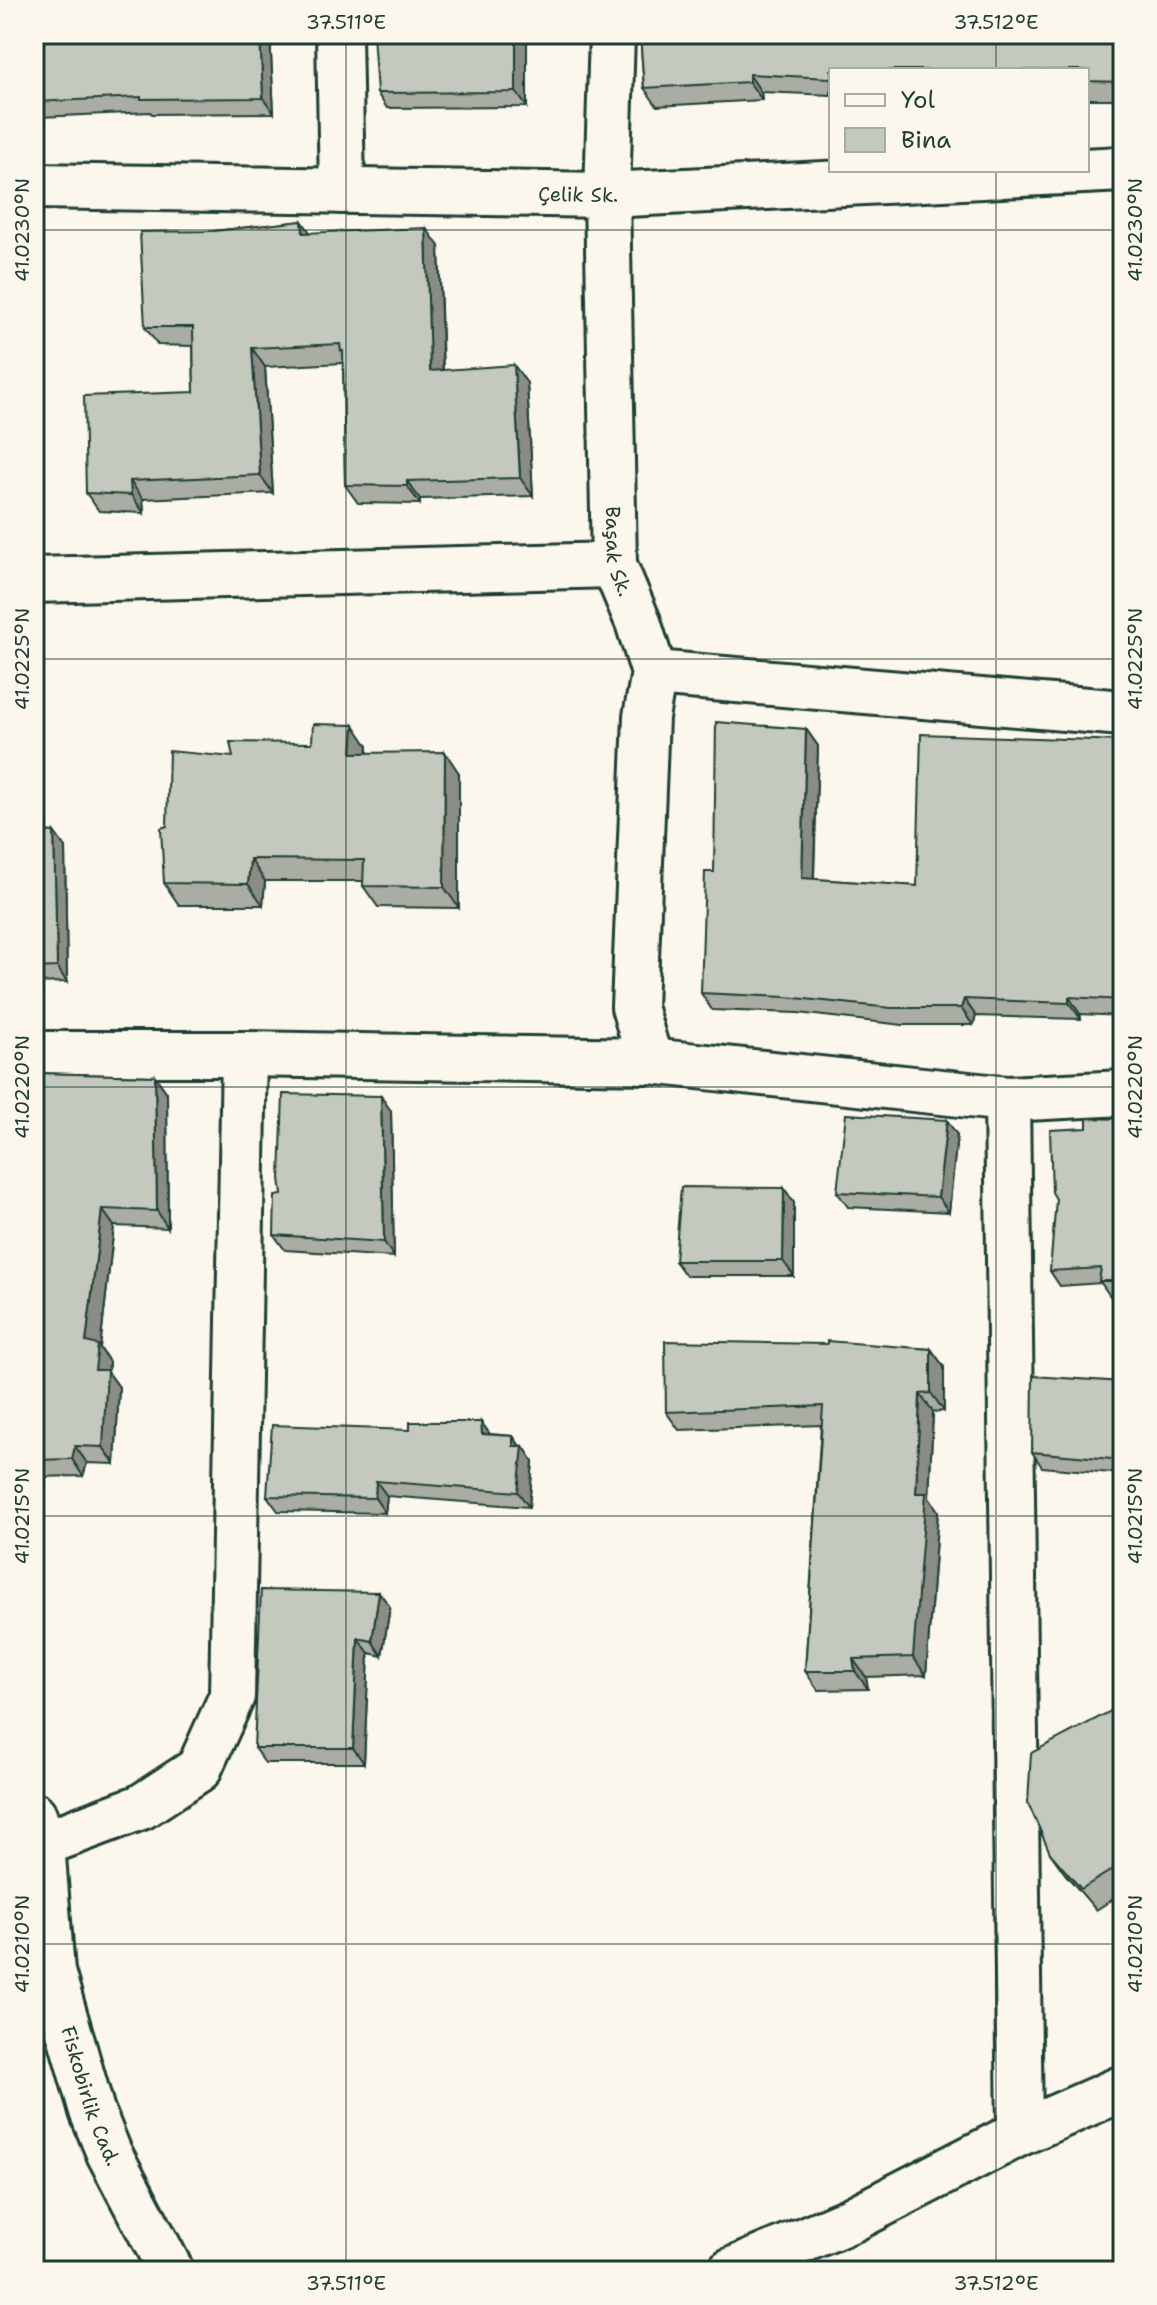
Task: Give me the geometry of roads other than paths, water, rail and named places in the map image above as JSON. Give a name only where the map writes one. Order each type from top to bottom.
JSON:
[{"type":"street","points":[[339,34],[342,191]]},
{"type":"street","name":"Başak Sk.","points":[[612,34],[607,195],[614,565],[638,622],[654,673],[646,717],[634,1007],[650,1061]]},
{"type":"street","name":"Çelik Sk.","points":[[1089,171],[1123,169]]},
{"type":"street","name":"Çelik Sk.","points":[[34,186],[607,195],[1063,172]]},
{"type":"street","points":[[34,580],[614,565]]},
{"type":"street","points":[[654,673],[1123,713]]},
{"type":"street","points":[[34,1054],[650,1061],[1007,1099],[1123,1093]]},
{"type":"street","points":[[38,1829],[141,1807],[199,1769],[232,1696],[244,1054]]},
{"type":"street","points":[[1007,1099],[1020,2133]]},
{"type":"street","name":"Fiskobirlik Cad.","points":[[38,1829],[52,1972],[92,2111],[109,2153],[171,2271]]},
{"type":"street","points":[[730,2271],[853,2219],[1020,2133],[1123,2088]]}]
